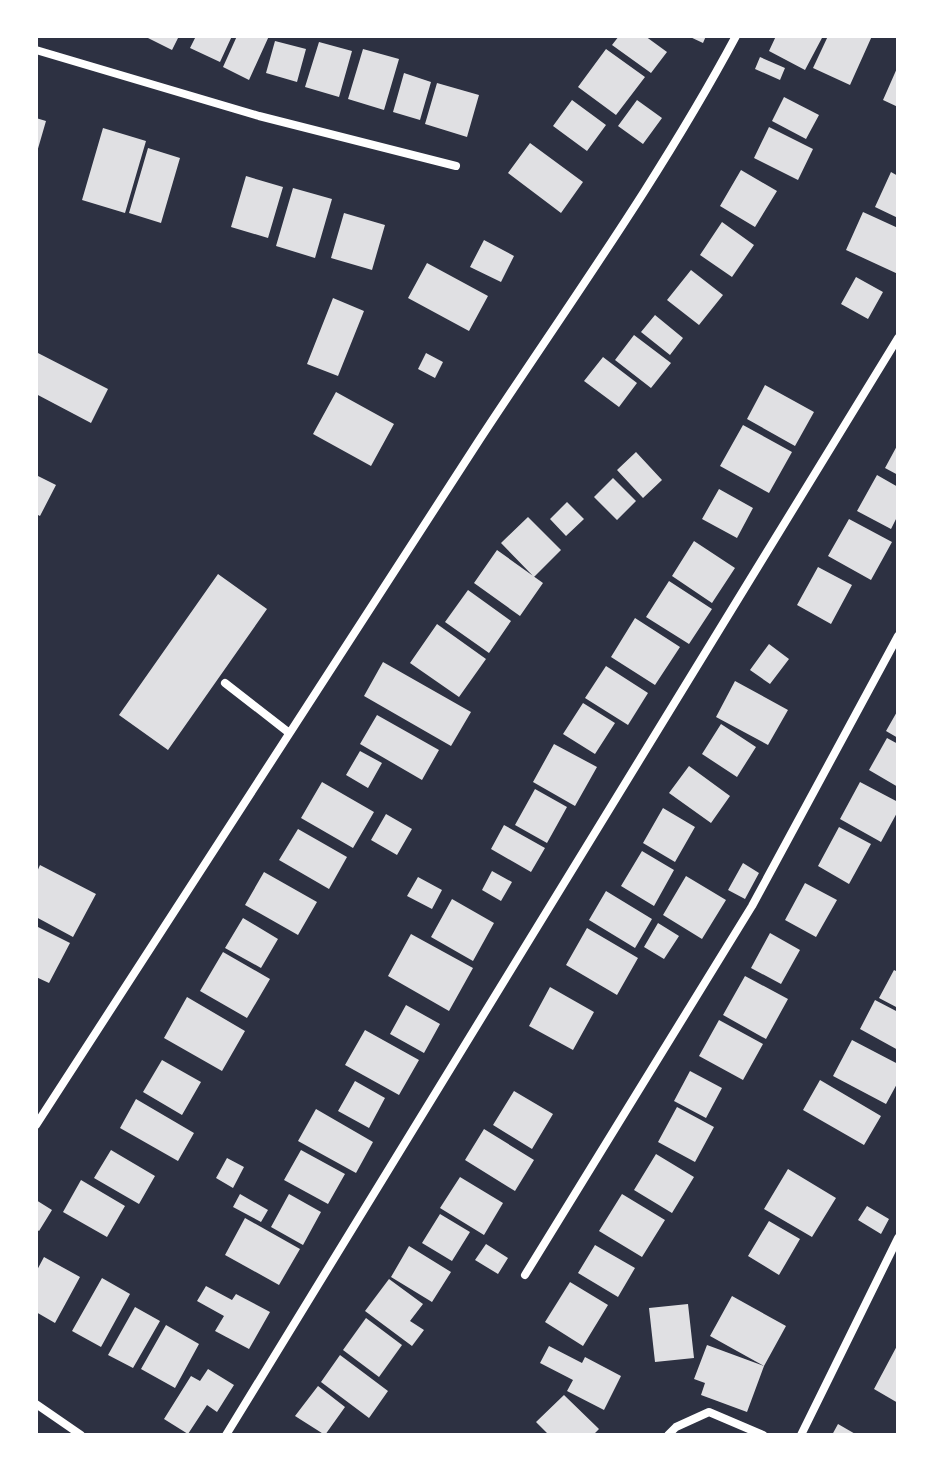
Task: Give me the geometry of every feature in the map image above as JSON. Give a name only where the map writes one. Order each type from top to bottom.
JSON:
[{"type":"street","points":[[36,1125],[288,732],[610,244],[698,107],[736,36]]},
{"type":"street","points":[[36,50],[259,116],[456,166]]},
{"type":"street","points":[[226,1435],[898,338]]},
{"type":"street","points":[[525,1275],[752,906],[898,636]]},
{"type":"street","points":[[225,683],[288,732]]},
{"type":"street","points":[[801,1435],[898,1238]]},
{"type":"street","points":[[36,1404],[81,1435]]},
{"type":"street","points":[[668,1435],[676,1427],[709,1412],[763,1435]]},
{"type":"building","points":[[144,36],[179,36],[172,50]]},
{"type":"building","points":[[196,36],[232,36],[220,62],[190,48]]},
{"type":"building","points":[[237,36],[269,36],[249,80],[223,67]]},
{"type":"building","points":[[619,36],[645,36],[667,52],[651,73],[612,45]]},
{"type":"building","points":[[688,36],[706,36],[703,43]]},
{"type":"building","points":[[776,36],[823,36],[805,70],[769,51]]},
{"type":"building","points":[[828,36],[872,36],[850,85],[813,68]]},
{"type":"building","points":[[275,41],[306,49],[297,82],[266,73]]},
{"type":"building","points":[[319,42],[352,51],[339,97],[305,87]]},
{"type":"building","points":[[363,49],[399,59],[384,110],[348,99]]},
{"type":"building","points":[[606,49],[645,77],[616,115],[578,87]]},
{"type":"building","points":[[760,57],[785,68],[780,80],[755,69]]},
{"type":"building","points":[[898,66],[898,107],[883,100]]},
{"type":"building","points":[[404,73],[431,82],[420,120],[393,112]]},
{"type":"building","points":[[437,83],[479,95],[467,137],[425,124]]},
{"type":"building","points":[[784,97],[819,115],[806,139],[772,121]]},
{"type":"building","points":[[572,100],[606,125],[587,151],[553,126]]},
{"type":"building","points":[[637,100],[662,118],[643,144],[618,126]]},
{"type":"building","points":[[36,118],[46,121],[37,152],[36,152]]},
{"type":"building","points":[[769,127],[813,149],[798,180],[754,158]]},
{"type":"building","points":[[103,128],[146,141],[125,213],[82,200]]},
{"type":"building","points":[[530,143],[583,182],[561,213],[508,173]]},
{"type":"building","points":[[148,148],[180,158],[161,223],[129,213]]},
{"type":"building","points":[[741,170],[777,191],[755,227],[720,206]]},
{"type":"building","points":[[891,172],[898,176],[898,218],[875,207]]},
{"type":"building","points":[[246,176],[283,187],[268,238],[231,227]]},
{"type":"building","points":[[293,188],[332,199],[315,258],[276,246]]},
{"type":"building","points":[[863,212],[898,228],[898,274],[846,250]]},
{"type":"building","points":[[344,213],[385,225],[372,270],[331,258]]},
{"type":"building","points":[[722,222],[754,245],[732,277],[700,255]]},
{"type":"building","points":[[484,240],[514,256],[501,282],[470,267]]},
{"type":"building","points":[[427,263],[488,296],[469,331],[408,298]]},
{"type":"building","points":[[691,270],[723,295],[699,325],[667,300]]},
{"type":"building","points":[[856,277],[883,292],[868,319],[841,304]]},
{"type":"building","points":[[333,298],[364,311],[338,376],[307,364]]},
{"type":"building","points":[[655,315],[683,338],[670,355],[641,332]]},
{"type":"building","points":[[634,335],[671,363],[651,388],[615,360]]},
{"type":"building","points":[[36,352],[108,389],[91,423],[36,394]]},
{"type":"building","points":[[426,353],[443,362],[435,378],[418,369]]},
{"type":"building","points":[[603,357],[637,383],[619,407],[584,381]]},
{"type":"building","points":[[765,385],[814,412],[795,446],[747,419]]},
{"type":"building","points":[[336,392],[394,424],[371,466],[313,434]]},
{"type":"building","points":[[743,425],[792,452],[769,493],[720,466]]},
{"type":"building","points":[[898,444],[898,475],[885,468]]},
{"type":"building","points":[[636,452],[662,480],[643,498],[617,470]]},
{"type":"building","points":[[36,475],[56,485],[40,516],[36,514]]},
{"type":"building","points":[[877,475],[898,487],[898,515],[891,529],[857,511]]},
{"type":"building","points":[[613,478],[636,501],[617,520],[594,497]]},
{"type":"building","points":[[719,489],[753,508],[737,538],[702,519]]},
{"type":"building","points":[[567,502],[584,519],[566,536],[550,519]]},
{"type":"building","points":[[528,517],[561,550],[534,577],[501,543]]},
{"type":"building","points":[[849,519],[892,542],[871,580],[828,556]]},
{"type":"building","points":[[694,541],[735,568],[712,603],[672,576]]},
{"type":"building","points":[[497,550],[543,583],[520,616],[474,583]]},
{"type":"building","points":[[818,567],[852,585],[831,624],[797,605]]},
{"type":"building","points":[[218,574],[267,609],[168,750],[119,715]]},
{"type":"building","points":[[669,581],[712,609],[689,644],[646,617]]},
{"type":"building","points":[[468,590],[511,621],[489,653],[445,622]]},
{"type":"building","points":[[635,618],[680,647],[655,685],[611,657]]},
{"type":"building","points":[[437,624],[486,659],[459,697],[410,663]]},
{"type":"building","points":[[769,644],[789,659],[770,684],[750,670]]},
{"type":"building","points":[[383,662],[471,712],[451,746],[364,696]]},
{"type":"building","points":[[606,666],[648,693],[628,725],[585,698]]},
{"type":"building","points":[[735,681],[788,710],[768,745],[716,717]]},
{"type":"building","points":[[583,703],[615,723],[595,754],[563,734]]},
{"type":"building","points":[[898,710],[898,738],[886,731]]},
{"type":"building","points":[[377,715],[439,750],[422,780],[360,744]]},
{"type":"building","points":[[721,724],[756,747],[737,777],[702,754]]},
{"type":"building","points":[[887,738],[898,744],[898,787],[869,770]]},
{"type":"building","points":[[554,744],[597,767],[575,806],[533,782]]},
{"type":"building","points":[[360,751],[382,763],[368,788],[346,775]]},
{"type":"building","points":[[689,766],[730,796],[711,823],[669,793]]},
{"type":"building","points":[[322,782],[374,812],[353,848],[301,818]]},
{"type":"building","points":[[860,782],[898,802],[898,811],[881,842],[840,819]]},
{"type":"building","points":[[535,789],[567,807],[547,843],[515,825]]},
{"type":"building","points":[[663,808],[695,827],[675,862],[643,843]]},
{"type":"building","points":[[386,814],[412,829],[397,855],[371,840]]},
{"type":"building","points":[[504,825],[545,848],[531,872],[491,849]]},
{"type":"building","points":[[839,827],[871,844],[849,884],[818,866]]},
{"type":"building","points":[[298,829],[347,857],[329,889],[279,860]]},
{"type":"building","points":[[642,851],[674,870],[654,906],[621,886]]},
{"type":"building","points":[[743,863],[759,873],[745,899],[728,890]]},
{"type":"building","points":[[40,865],[96,894],[73,937],[36,917],[36,874]]},
{"type":"building","points":[[492,871],[512,882],[501,901],[482,890]]},
{"type":"building","points":[[264,872],[317,902],[298,935],[245,905]]},
{"type":"building","points":[[686,876],[726,900],[702,939],[663,915]]},
{"type":"building","points":[[418,877],[442,890],[432,909],[407,896]]},
{"type":"building","points":[[805,883],[837,900],[816,937],[785,920]]},
{"type":"building","points":[[606,891],[652,919],[635,948],[589,920]]},
{"type":"building","points":[[452,899],[494,923],[473,961],[431,937]]},
{"type":"building","points":[[243,918],[278,939],[261,968],[225,948]]},
{"type":"building","points":[[658,923],[679,936],[664,959],[644,947]]},
{"type":"building","points":[[36,926],[70,943],[49,983],[36,977]]},
{"type":"building","points":[[587,928],[638,958],[617,995],[566,965]]},
{"type":"building","points":[[770,933],[800,950],[781,984],[751,968]]},
{"type":"building","points":[[411,934],[473,968],[449,1011],[388,976]]},
{"type":"building","points":[[223,952],[270,979],[247,1018],[200,991]]},
{"type":"building","points":[[894,970],[898,972],[898,1008],[879,998]]},
{"type":"building","points":[[745,976],[788,999],[766,1039],[723,1015]]},
{"type":"building","points":[[550,987],[594,1012],[573,1050],[529,1026]]},
{"type":"building","points":[[187,997],[245,1031],[222,1071],[164,1038]]},
{"type":"building","points":[[875,1000],[898,1012],[898,1050],[860,1029]]},
{"type":"building","points":[[406,1005],[440,1024],[424,1053],[390,1034]]},
{"type":"building","points":[[719,1020],[763,1044],[743,1080],[699,1056]]},
{"type":"building","points":[[365,1030],[419,1060],[399,1095],[345,1065]]},
{"type":"building","points":[[852,1040],[898,1064],[898,1082],[886,1104],[833,1076]]},
{"type":"building","points":[[162,1060],[201,1082],[182,1115],[143,1092]]},
{"type":"building","points":[[690,1071],[722,1088],[706,1118],[674,1101]]},
{"type":"building","points":[[820,1080],[881,1116],[864,1145],[803,1110]]},
{"type":"building","points":[[355,1081],[385,1098],[369,1128],[338,1111]]},
{"type":"building","points":[[514,1091],[553,1114],[532,1149],[493,1125]]},
{"type":"building","points":[[136,1099],[194,1133],[178,1161],[120,1128]]},
{"type":"building","points":[[677,1107],[714,1127],[695,1162],[658,1142]]},
{"type":"building","points":[[316,1109],[373,1142],[356,1173],[298,1141]]},
{"type":"building","points":[[484,1129],[534,1160],[515,1191],[465,1160]]},
{"type":"building","points":[[111,1150],[155,1176],[139,1204],[94,1178]]},
{"type":"building","points":[[301,1150],[345,1174],[328,1204],[284,1180]]},
{"type":"building","points":[[656,1154],[694,1177],[672,1213],[634,1190]]},
{"type":"building","points":[[227,1158],[244,1167],[233,1188],[216,1178]]},
{"type":"building","points":[[788,1169],[836,1198],[812,1237],[764,1209]]},
{"type":"building","points":[[460,1177],[503,1203],[484,1235],[440,1208]]},
{"type":"building","points":[[81,1180],[125,1206],[107,1237],[63,1212]]},
{"type":"building","points":[[240,1194],[268,1210],[261,1222],[233,1207]]},
{"type":"building","points":[[289,1194],[321,1212],[303,1245],[271,1227]]},
{"type":"building","points":[[622,1194],[665,1220],[642,1257],[599,1231]]},
{"type":"building","points":[[36,1200],[52,1210],[39,1231],[36,1229]]},
{"type":"building","points":[[867,1206],[889,1219],[881,1234],[858,1220]]},
{"type":"building","points":[[440,1214],[470,1232],[452,1261],[422,1243]]},
{"type":"building","points":[[245,1218],[300,1249],[279,1285],[225,1255]]},
{"type":"building","points":[[769,1221],[800,1239],[779,1275],[748,1256]]},
{"type":"building","points":[[486,1244],[508,1258],[498,1274],[475,1260]]},
{"type":"building","points":[[595,1245],[635,1268],[618,1297],[578,1273]]},
{"type":"building","points":[[409,1246],[451,1272],[432,1302],[391,1277]]},
{"type":"building","points":[[44,1257],[80,1277],[55,1323],[36,1312],[36,1272]]},
{"type":"building","points":[[102,1278],[130,1294],[101,1347],[72,1331]]},
{"type":"building","points":[[389,1279],[423,1304],[410,1321],[424,1330],[412,1346],[365,1311]]},
{"type":"building","points":[[570,1282],[608,1305],[583,1346],[545,1322]]},
{"type":"building","points":[[206,1286],[232,1300],[236,1294],[270,1312],[249,1349],[215,1331],[224,1316],[197,1301]]},
{"type":"building","points":[[732,1296],[786,1326],[764,1366],[710,1336]]},
{"type":"building","points":[[688,1304],[694,1358],[655,1362],[649,1308]]},
{"type":"building","points":[[135,1307],[160,1321],[133,1368],[108,1355]]},
{"type":"building","points":[[366,1318],[402,1345],[379,1377],[343,1350]]},
{"type":"building","points":[[166,1325],[199,1344],[175,1388],[141,1369]]},
{"type":"building","points":[[898,1344],[898,1403],[874,1389]]},
{"type":"building","points":[[707,1345],[764,1366],[747,1412],[701,1395],[705,1383],[694,1379]]},
{"type":"building","points":[[549,1346],[582,1363],[585,1357],[621,1376],[604,1410],[567,1391],[573,1380],[540,1363]]},
{"type":"building","points":[[340,1355],[388,1391],[369,1418],[321,1382]]},
{"type":"building","points":[[208,1369],[234,1385],[217,1412],[207,1405],[188,1434],[164,1419],[191,1376],[200,1381]]},
{"type":"building","points":[[318,1386],[345,1407],[325,1435],[295,1416]]},
{"type":"building","points":[[564,1395],[599,1429],[593,1435],[549,1435],[536,1422]]},
{"type":"building","points":[[838,1424],[857,1435],[832,1435]]}]
